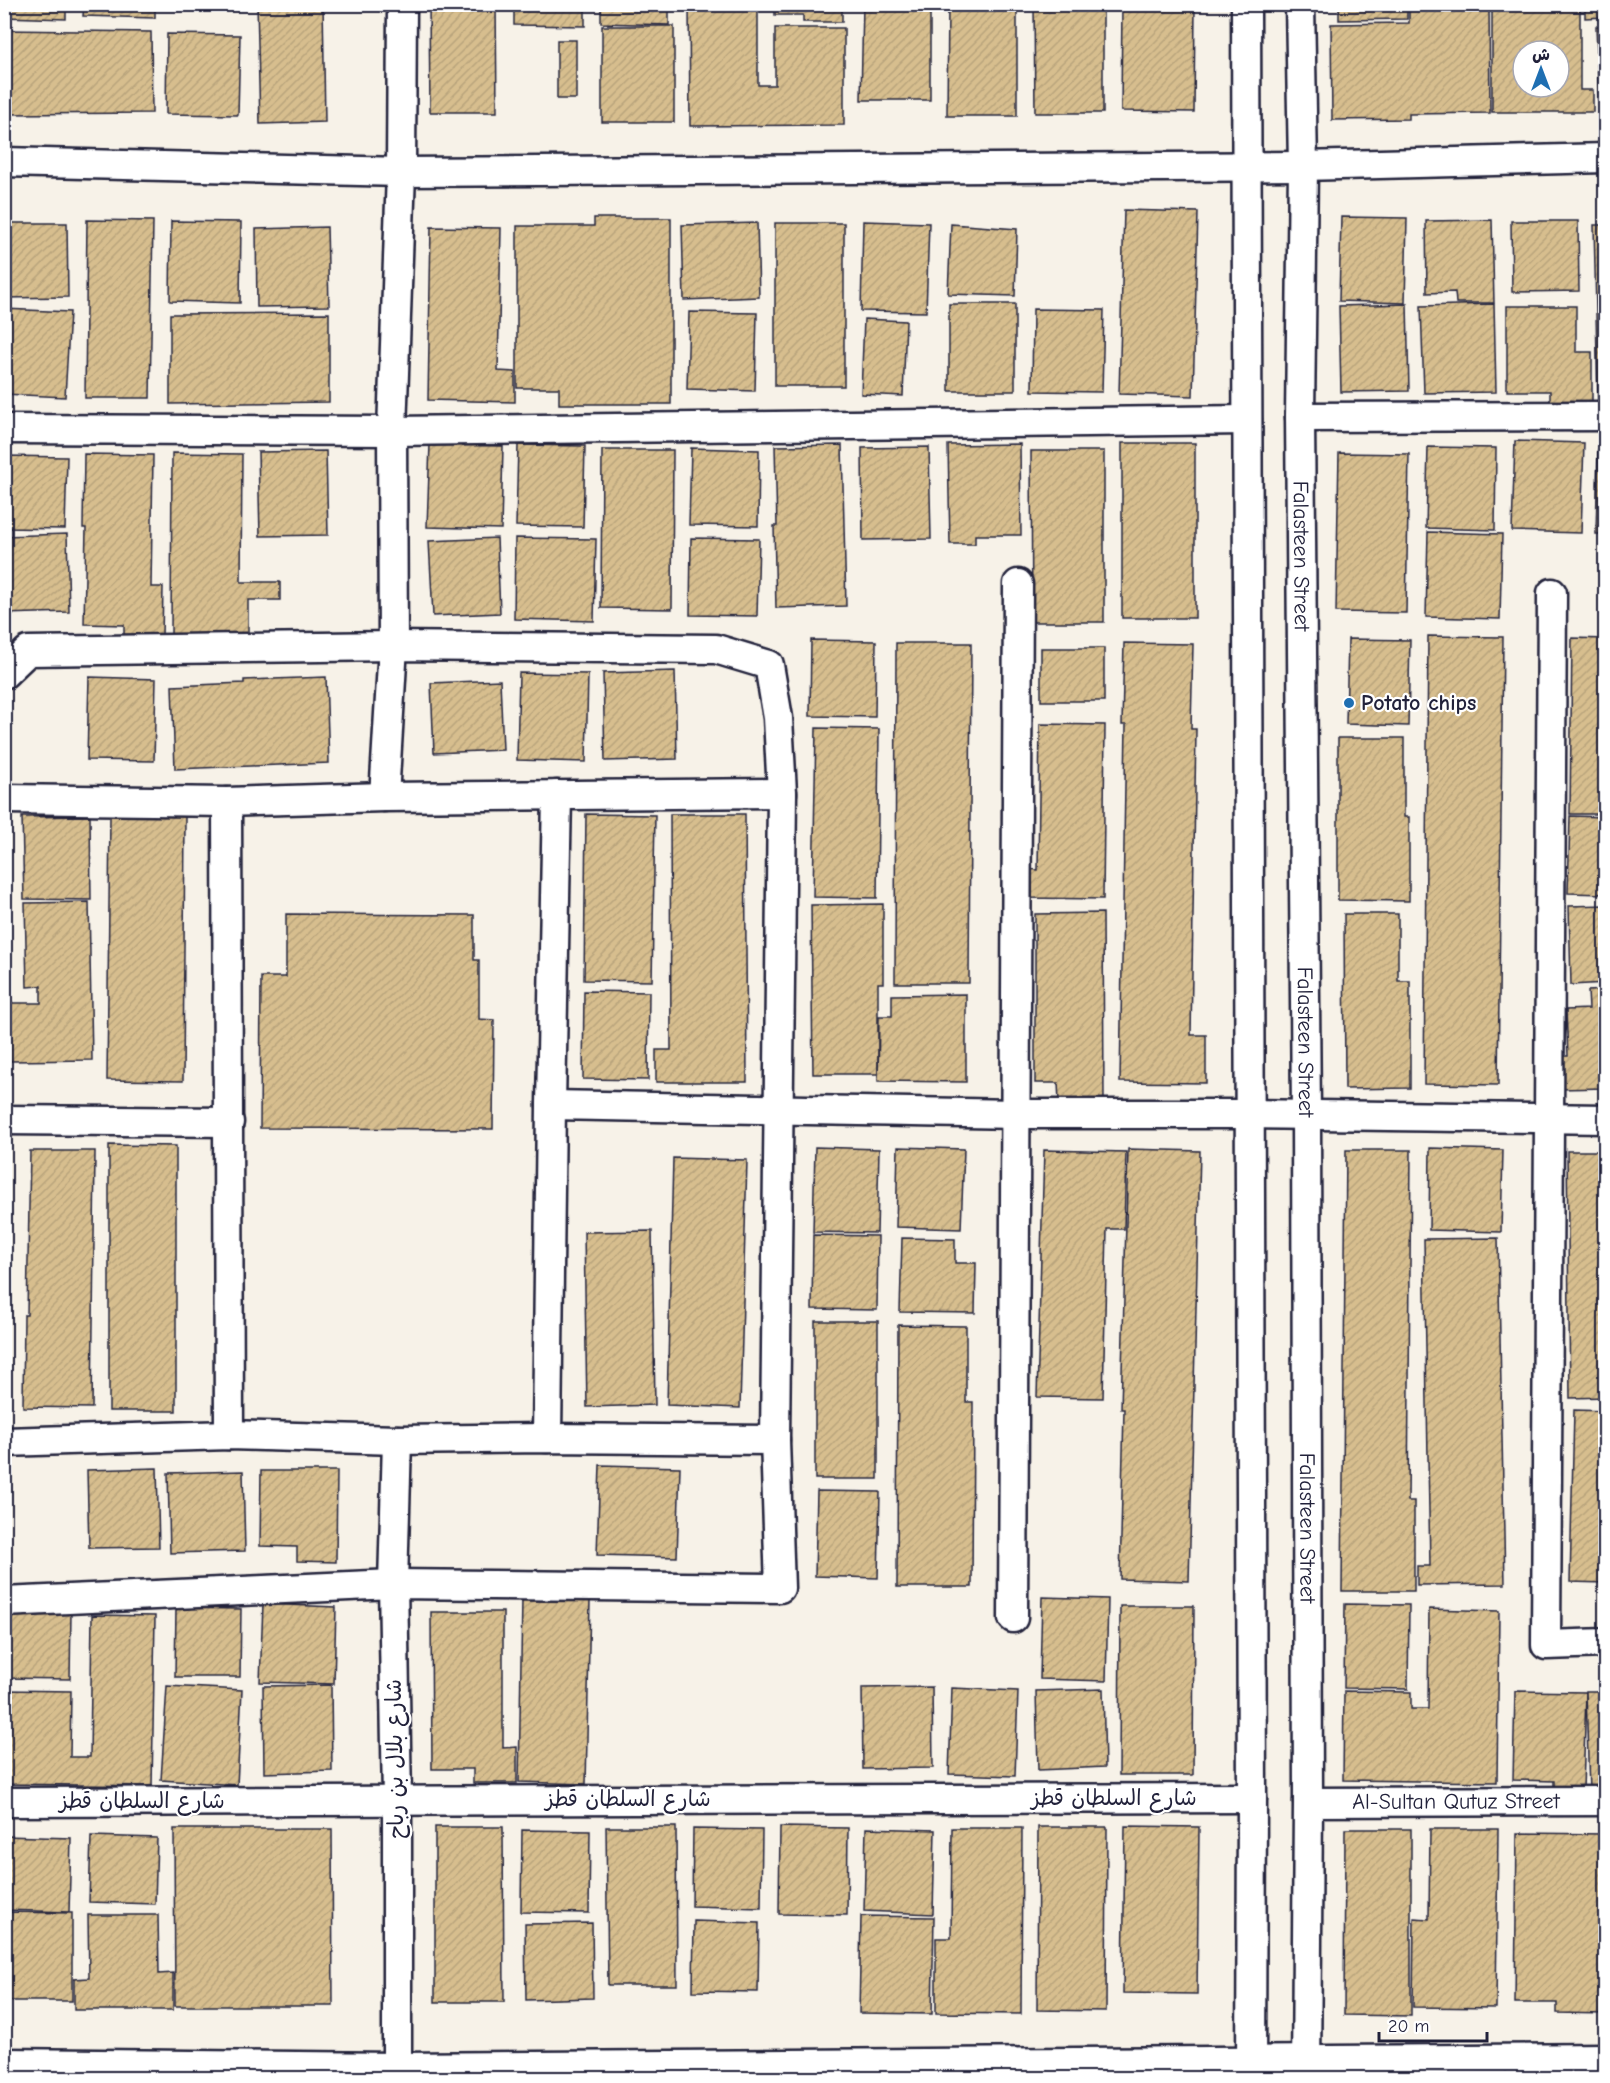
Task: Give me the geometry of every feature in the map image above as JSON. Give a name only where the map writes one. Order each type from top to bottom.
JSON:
[{"type":"street","points":[[384,797],[393,646],[392,431],[401,172],[402,4]]},
{"type":"street","points":[[1246,4],[1251,2070]]},
{"type":"street","name":"Falasteen Street","points":[[1300,4],[1303,166],[1300,417],[1306,1115],[1308,1802],[1306,2069]]},
{"type":"street","points":[[4,162],[401,172],[1246,167],[1605,158]]},
{"type":"street","points":[[1300,417],[1605,416]]},
{"type":"street","points":[[4,429],[392,431],[1247,420]]},
{"type":"street","points":[[1013,1618],[1018,584]]},
{"type":"street","points":[[1552,593],[1546,1645],[1605,1643]]},
{"type":"street","points":[[4,674],[28,651],[393,646],[716,649],[769,665],[777,718],[782,793],[775,1440],[780,1588],[393,1584],[4,1602]]},
{"type":"street","points":[[4,800],[227,802],[384,797],[782,793]]},
{"type":"street","points":[[547,1438],[557,795]]},
{"type":"street","points":[[227,802],[229,1435]]},
{"type":"street","points":[[551,1105],[1016,1114],[1250,1114],[1605,1119]]},
{"type":"street","points":[[4,1120],[229,1122]]},
{"type":"street","points":[[4,1442],[229,1435],[397,1440],[547,1438],[775,1440]]},
{"type":"street","name":"شارع بلال بن رباح","points":[[397,1440],[393,1584],[397,2073]]},
{"type":"street","name":"شارع السلطان قطز","points":[[4,1802],[1252,1798]]},
{"type":"street","name":"Al-Sultan Qutuz Street","points":[[1308,1802],[1605,1801]]},
{"type":"street","points":[[4,2063],[397,2073],[1251,2070],[1605,2058]]},
{"type":"building","points":[[4,4],[66,4],[66,19],[4,17]]},
{"type":"building","points":[[84,4],[155,4],[155,18],[83,16]]},
{"type":"building","points":[[257,4],[323,4],[325,122],[260,124]]},
{"type":"building","points":[[429,4],[496,4],[497,112],[430,112]]},
{"type":"building","points":[[514,4],[585,4],[585,26],[514,25]]},
{"type":"building","points":[[601,4],[669,4],[669,25],[601,23]]},
{"type":"building","points":[[689,4],[758,4],[758,85],[775,85],[775,28],[844,28],[844,125],[690,126]]},
{"type":"building","points":[[775,4],[842,4],[842,22],[803,22],[803,15],[775,15]]},
{"type":"building","points":[[863,4],[930,4],[930,100],[861,100]]},
{"type":"building","points":[[948,4],[1017,4],[1017,116],[947,116]]},
{"type":"building","points":[[1034,4],[1103,4],[1103,113],[1035,113]]},
{"type":"building","points":[[1122,4],[1195,4],[1194,112],[1121,111]]},
{"type":"building","points":[[1339,4],[1407,4],[1407,19],[1339,20]]},
{"type":"building","points":[[1409,4],[1489,4],[1490,113],[1409,114],[1409,119],[1332,120],[1331,24],[1409,23]]},
{"type":"building","points":[[1492,4],[1580,4],[1580,90],[1593,90],[1593,112],[1492,112]]},
{"type":"building","points":[[1585,4],[1606,4],[1606,17],[1585,18]]},
{"type":"building","points":[[602,26],[674,26],[674,122],[602,122]]},
{"type":"building","points":[[1596,26],[1606,26],[1606,108],[1599,108]]},
{"type":"building","points":[[4,30],[151,32],[152,113],[4,114]]},
{"type":"building","points":[[167,34],[240,35],[238,115],[166,114]]},
{"type":"building","points":[[557,40],[576,40],[576,99],[557,99]]},
{"type":"building","points":[[1124,210],[1198,212],[1193,396],[1119,394]]},
{"type":"building","points":[[1341,217],[1407,218],[1405,303],[1339,301]]},
{"type":"building","points":[[594,218],[671,218],[671,404],[559,404],[559,388],[517,388],[517,226],[594,226]]},
{"type":"building","points":[[87,220],[153,221],[150,398],[85,398]]},
{"type":"building","points":[[1492,220],[1494,303],[1456,303],[1455,292],[1427,293],[1426,221]]},
{"type":"building","points":[[171,221],[241,222],[240,303],[170,301]]},
{"type":"building","points":[[863,221],[929,223],[926,312],[861,311]]},
{"type":"building","points":[[1511,221],[1578,221],[1579,291],[1512,292]]},
{"type":"building","points":[[4,223],[67,223],[68,297],[4,298]]},
{"type":"building","points":[[757,223],[759,297],[684,300],[682,225]]},
{"type":"building","points":[[775,223],[844,223],[844,386],[775,386]]},
{"type":"building","points":[[951,224],[1017,229],[1015,296],[948,294]]},
{"type":"building","points":[[1594,225],[1606,225],[1606,400],[1598,400]]},
{"type":"building","points":[[327,227],[329,306],[257,307],[256,229]]},
{"type":"building","points":[[431,227],[501,228],[498,371],[515,372],[515,402],[428,400]]},
{"type":"building","points":[[949,304],[1015,304],[1015,391],[949,391]]},
{"type":"building","points":[[1407,304],[1409,391],[1341,392],[1339,306]]},
{"type":"building","points":[[1494,304],[1496,392],[1424,393],[1421,306]]},
{"type":"building","points":[[1507,306],[1576,306],[1576,352],[1592,352],[1592,405],[1550,405],[1550,391],[1507,391]]},
{"type":"building","points":[[4,309],[70,312],[65,397],[4,394]]},
{"type":"building","points":[[1033,309],[1104,310],[1102,392],[1032,391]]},
{"type":"building","points":[[689,312],[757,313],[755,391],[687,389]]},
{"type":"building","points":[[329,313],[329,402],[170,404],[170,314]]},
{"type":"building","points":[[864,319],[906,321],[903,396],[861,394]]},
{"type":"building","points":[[1515,441],[1584,443],[1581,533],[1512,531]]},
{"type":"building","points":[[1122,443],[1195,443],[1195,618],[1122,618]]},
{"type":"building","points":[[430,444],[503,446],[501,529],[427,527]]},
{"type":"building","points":[[1020,444],[1021,535],[975,535],[975,544],[950,544],[948,445]]},
{"type":"building","points":[[518,445],[585,446],[583,527],[516,526]]},
{"type":"building","points":[[842,445],[846,606],[776,608],[775,446]]},
{"type":"building","points":[[929,447],[931,539],[863,540],[862,448]]},
{"type":"building","points":[[1428,447],[1496,448],[1495,530],[1426,528]]},
{"type":"building","points":[[691,448],[759,450],[758,526],[689,525]]},
{"type":"building","points":[[602,450],[673,450],[672,609],[601,608]]},
{"type":"building","points":[[1598,450],[1606,450],[1606,534],[1596,534]]},
{"type":"building","points":[[326,451],[328,535],[260,536],[258,452]]},
{"type":"building","points":[[1031,451],[1104,451],[1104,622],[1032,622]]},
{"type":"building","points":[[172,453],[242,454],[241,582],[280,582],[280,600],[248,600],[248,636],[171,635]]},
{"type":"building","points":[[1339,453],[1409,454],[1406,613],[1336,612]]},
{"type":"building","points":[[84,454],[153,455],[151,587],[163,587],[162,636],[124,635],[124,625],[84,624],[86,528],[83,528]]},
{"type":"building","points":[[4,456],[67,457],[65,529],[4,528]]},
{"type":"building","points":[[1428,532],[1502,534],[1500,619],[1426,617]]},
{"type":"building","points":[[67,534],[69,612],[4,614],[4,536]]},
{"type":"building","points":[[497,538],[500,613],[433,616],[429,541]]},
{"type":"building","points":[[515,538],[596,539],[594,621],[514,619]]},
{"type":"building","points":[[691,538],[759,539],[757,616],[690,615]]},
{"type":"building","points":[[1428,636],[1503,637],[1498,1085],[1424,1084]]},
{"type":"building","points":[[1572,638],[1606,639],[1606,814],[1570,814]]},
{"type":"building","points":[[1348,639],[1410,640],[1408,726],[1346,724]]},
{"type":"building","points":[[811,640],[876,641],[875,717],[810,716]]},
{"type":"building","points":[[896,643],[971,643],[969,983],[895,983]]},
{"type":"building","points":[[1124,643],[1193,644],[1191,729],[1196,729],[1191,1035],[1206,1035],[1206,1083],[1120,1082],[1126,725],[1122,725]]},
{"type":"building","points":[[1041,648],[1104,648],[1104,701],[1041,701]]},
{"type":"building","points":[[675,671],[677,759],[605,761],[603,673]]},
{"type":"building","points":[[519,673],[588,674],[586,762],[517,760]]},
{"type":"building","points":[[89,677],[156,679],[154,761],[87,760]]},
{"type":"building","points":[[326,677],[329,763],[175,769],[172,686]]},
{"type":"building","points":[[500,680],[503,750],[434,753],[431,683]]},
{"type":"building","points":[[1040,724],[1105,725],[1103,899],[1025,898],[1026,869],[1038,870]]},
{"type":"building","points":[[816,728],[879,729],[877,898],[813,897]]},
{"type":"building","points":[[1338,738],[1404,738],[1404,817],[1409,817],[1409,901],[1338,900]]},
{"type":"building","points":[[586,814],[655,815],[652,981],[584,980]]},
{"type":"building","points":[[670,814],[745,814],[747,1082],[656,1082],[656,1050],[671,1050]]},
{"type":"building","points":[[90,816],[91,900],[24,899],[22,817]]},
{"type":"building","points":[[110,816],[185,816],[183,1081],[107,1080]]},
{"type":"building","points":[[1570,816],[1606,817],[1606,894],[1568,893]]},
{"type":"building","points":[[89,902],[92,1060],[10,1061],[9,1003],[41,1003],[41,986],[27,987],[25,903]]},
{"type":"building","points":[[883,904],[883,983],[878,983],[878,1074],[813,1074],[811,905]]},
{"type":"building","points":[[1606,905],[1606,983],[1571,985],[1569,906]]},
{"type":"building","points":[[1103,913],[1104,1101],[1059,1102],[1058,1083],[1035,1083],[1035,914]]},
{"type":"building","points":[[286,914],[474,915],[474,960],[479,960],[479,1019],[494,1020],[493,1129],[260,1128],[261,977],[286,977]]},
{"type":"building","points":[[1344,914],[1398,914],[1398,981],[1410,981],[1410,1088],[1345,1089]]},
{"type":"building","points":[[1606,990],[1606,1088],[1559,1089],[1558,1056],[1568,1056],[1566,1010],[1589,1009],[1588,991]]},
{"type":"building","points":[[584,991],[649,992],[648,1080],[583,1079]]},
{"type":"building","points":[[966,994],[966,1082],[878,1081],[879,1016],[892,1016],[892,995]]},
{"type":"building","points":[[109,1145],[176,1146],[176,1411],[109,1411]]},
{"type":"building","points":[[815,1147],[879,1149],[877,1233],[813,1232]]},
{"type":"building","points":[[898,1147],[964,1149],[961,1229],[896,1227]]},
{"type":"building","points":[[1430,1148],[1503,1150],[1501,1232],[1429,1230]]},
{"type":"building","points":[[1128,1149],[1200,1151],[1189,1581],[1120,1579],[1124,1409],[1121,1409]]},
{"type":"building","points":[[1044,1150],[1126,1152],[1124,1229],[1107,1229],[1103,1398],[1037,1397]]},
{"type":"building","points":[[1346,1150],[1411,1150],[1408,1501],[1414,1501],[1414,1591],[1342,1591]]},
{"type":"building","points":[[30,1151],[95,1151],[92,1408],[23,1407]]},
{"type":"building","points":[[1567,1151],[1606,1151],[1606,1397],[1570,1398]]},
{"type":"building","points":[[673,1158],[747,1160],[740,1408],[667,1405]]},
{"type":"building","points":[[652,1231],[655,1405],[587,1407],[584,1232]]},
{"type":"building","points":[[813,1235],[878,1236],[877,1310],[812,1309]]},
{"type":"building","points":[[902,1238],[955,1239],[955,1263],[976,1263],[975,1313],[900,1312]]},
{"type":"building","points":[[1498,1238],[1505,1584],[1417,1585],[1417,1566],[1430,1566],[1424,1239]]},
{"type":"building","points":[[815,1321],[878,1321],[878,1479],[815,1479]]},
{"type":"building","points":[[898,1325],[966,1326],[966,1402],[973,1402],[972,1587],[897,1587]]},
{"type":"building","points":[[1574,1410],[1606,1411],[1606,1583],[1570,1582]]},
{"type":"building","points":[[600,1465],[680,1467],[677,1557],[597,1555]]},
{"type":"building","points":[[157,1468],[159,1547],[89,1548],[87,1470]]},
{"type":"building","points":[[243,1471],[245,1551],[170,1553],[168,1473]]},
{"type":"building","points":[[261,1471],[337,1471],[336,1562],[297,1561],[297,1547],[260,1546]]},
{"type":"building","points":[[817,1491],[880,1492],[878,1578],[815,1576]]},
{"type":"building","points":[[1042,1597],[1108,1599],[1106,1681],[1040,1679]]},
{"type":"building","points":[[522,1599],[590,1600],[586,1784],[519,1782]]},
{"type":"building","points":[[263,1604],[336,1607],[334,1684],[260,1682]]},
{"type":"building","points":[[1345,1604],[1409,1605],[1408,1689],[1344,1688]]},
{"type":"building","points":[[1120,1606],[1194,1606],[1193,1775],[1119,1775]]},
{"type":"building","points":[[176,1608],[241,1609],[240,1677],[175,1677]]},
{"type":"building","points":[[4,1609],[71,1611],[70,1679],[4,1678]]},
{"type":"building","points":[[1429,1609],[1499,1611],[1497,1782],[1343,1780],[1344,1691],[1411,1692],[1411,1709],[1428,1709]]},
{"type":"building","points":[[431,1612],[503,1612],[503,1748],[517,1747],[517,1783],[473,1783],[473,1769],[432,1769]]},
{"type":"building","points":[[92,1615],[155,1616],[152,1786],[4,1784],[4,1690],[71,1691],[70,1757],[90,1757]]},
{"type":"building","points":[[331,1685],[332,1771],[264,1773],[263,1686]]},
{"type":"building","points":[[167,1686],[242,1690],[237,1785],[161,1780]]},
{"type":"building","points":[[932,1687],[933,1768],[863,1769],[862,1688]]},
{"type":"building","points":[[952,1688],[1018,1691],[1015,1776],[949,1774]]},
{"type":"building","points":[[1103,1689],[1105,1767],[1038,1770],[1036,1691]]},
{"type":"building","points":[[1515,1691],[1586,1692],[1583,1790],[1554,1789],[1554,1781],[1513,1780]]},
{"type":"building","points":[[1586,1691],[1606,1691],[1606,1791],[1589,1792]]},
{"type":"building","points":[[1125,1826],[1199,1827],[1197,1994],[1123,1993]]},
{"type":"building","points":[[435,1827],[503,1827],[504,2002],[435,2002]]},
{"type":"building","points":[[606,1827],[676,1827],[677,1985],[608,1985]]},
{"type":"building","points":[[780,1827],[848,1828],[847,1915],[779,1914]]},
{"type":"building","points":[[1038,1827],[1107,1827],[1106,2011],[1037,2010]]},
{"type":"building","points":[[866,1828],[935,1830],[933,1914],[864,1911]]},
{"type":"building","points":[[952,1828],[1022,1828],[1021,2014],[936,2013],[936,1938],[951,1938]]},
{"type":"building","points":[[174,1829],[332,1829],[333,2006],[175,2006]]},
{"type":"building","points":[[693,1829],[762,1830],[761,1908],[692,1906]]},
{"type":"building","points":[[1345,1829],[1411,1829],[1411,2016],[1344,2015]]},
{"type":"building","points":[[1430,1829],[1498,1829],[1496,2008],[1413,2007],[1414,1918],[1429,1919]]},
{"type":"building","points":[[522,1830],[590,1831],[589,1913],[521,1912]]},
{"type":"building","points":[[1517,1833],[1606,1834],[1606,2014],[1557,2013],[1557,2003],[1515,2003]]},
{"type":"building","points":[[4,1836],[71,1838],[69,1912],[4,1910]]},
{"type":"building","points":[[91,1836],[157,1838],[155,1904],[89,1902]]},
{"type":"building","points":[[4,1912],[72,1913],[72,2001],[4,2001]]},
{"type":"building","points":[[88,1915],[158,1915],[159,1974],[173,1973],[173,2010],[74,2010],[74,1979],[89,1978]]},
{"type":"building","points":[[861,1916],[934,1917],[932,2014],[859,2013]]},
{"type":"building","points":[[694,1921],[759,1923],[758,1992],[693,1991]]},
{"type":"building","points":[[592,1923],[593,1998],[526,2000],[525,1924]]},
{"type":"place","name":"Potato chips","points":[[1349,703]]}]
